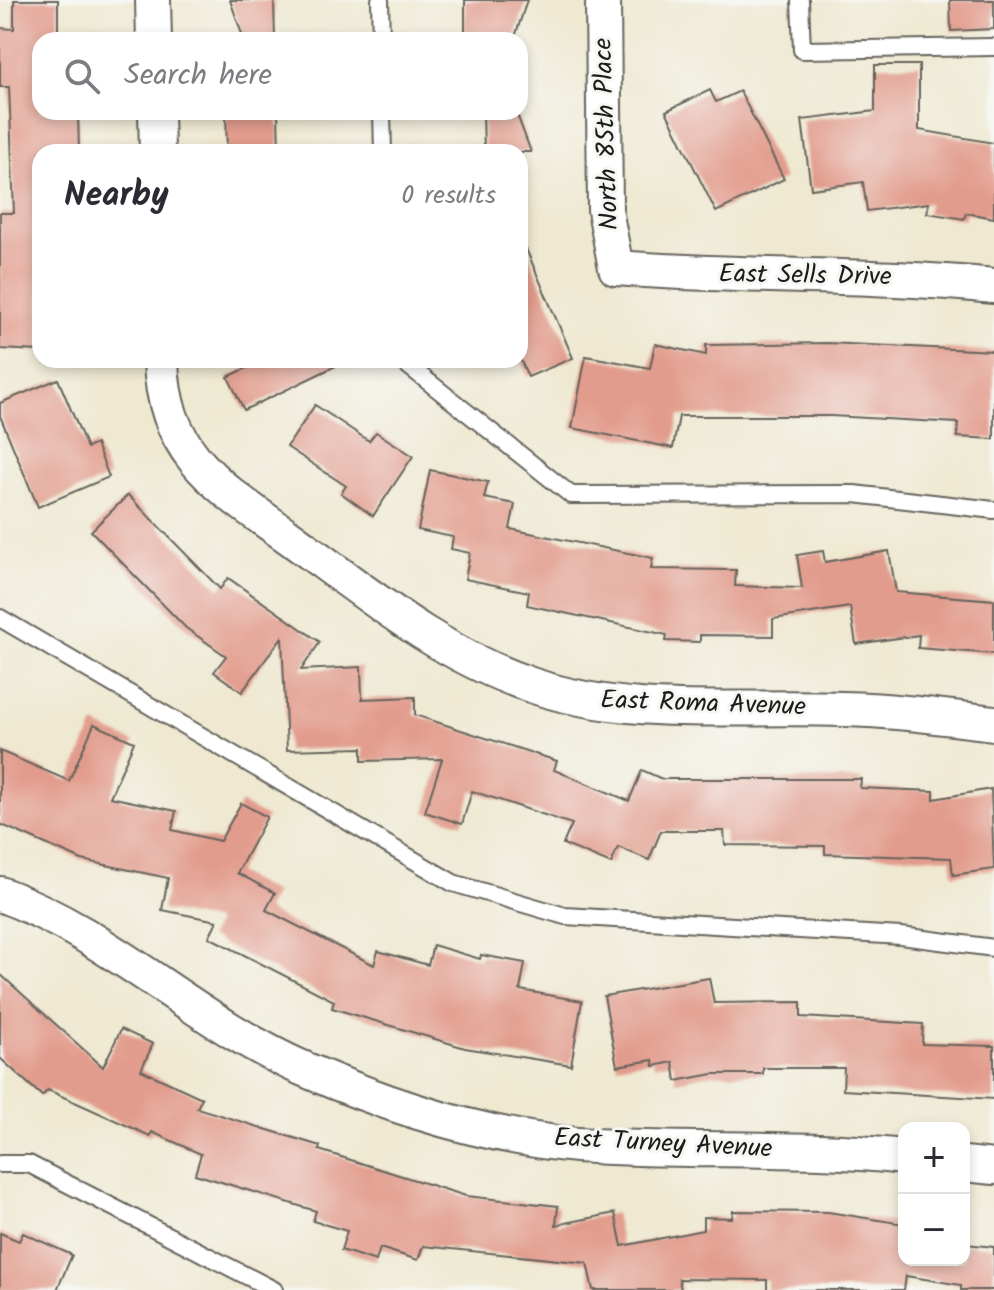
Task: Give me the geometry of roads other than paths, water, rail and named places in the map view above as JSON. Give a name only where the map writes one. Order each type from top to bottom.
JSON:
[{"type":"street","points":[[153,0],[154,32]]},
{"type":"street","name":"North 85th Place","points":[[603,0],[605,210],[616,268]]},
{"type":"street","points":[[156,120],[157,144]]},
{"type":"street","name":"East Sells Drive","points":[[616,268],[690,274],[908,277],[994,286]]},
{"type":"street","name":"East Roma Avenue","points":[[162,368],[170,421],[194,461],[241,502],[413,626],[463,656],[529,685],[580,699],[631,706],[846,709],[994,723]]},
{"type":"street","name":"East Turney Avenue","points":[[0,894],[75,930],[232,1032],[288,1061],[375,1097],[451,1120],[575,1144],[820,1150],[898,1156]]},
{"type":"street","points":[[970,1165],[994,1167]]},
{"type":"lane","points":[[380,0],[381,32]]},
{"type":"lane","points":[[800,0],[802,50],[994,47]]},
{"type":"lane","points":[[382,120],[383,144]]},
{"type":"lane","points":[[411,368],[571,495],[854,494],[994,510]]},
{"type":"lane","points":[[0,618],[453,883],[565,916],[901,936],[994,948]]},
{"type":"lane","points":[[0,1164],[29,1164],[274,1290]]}]
